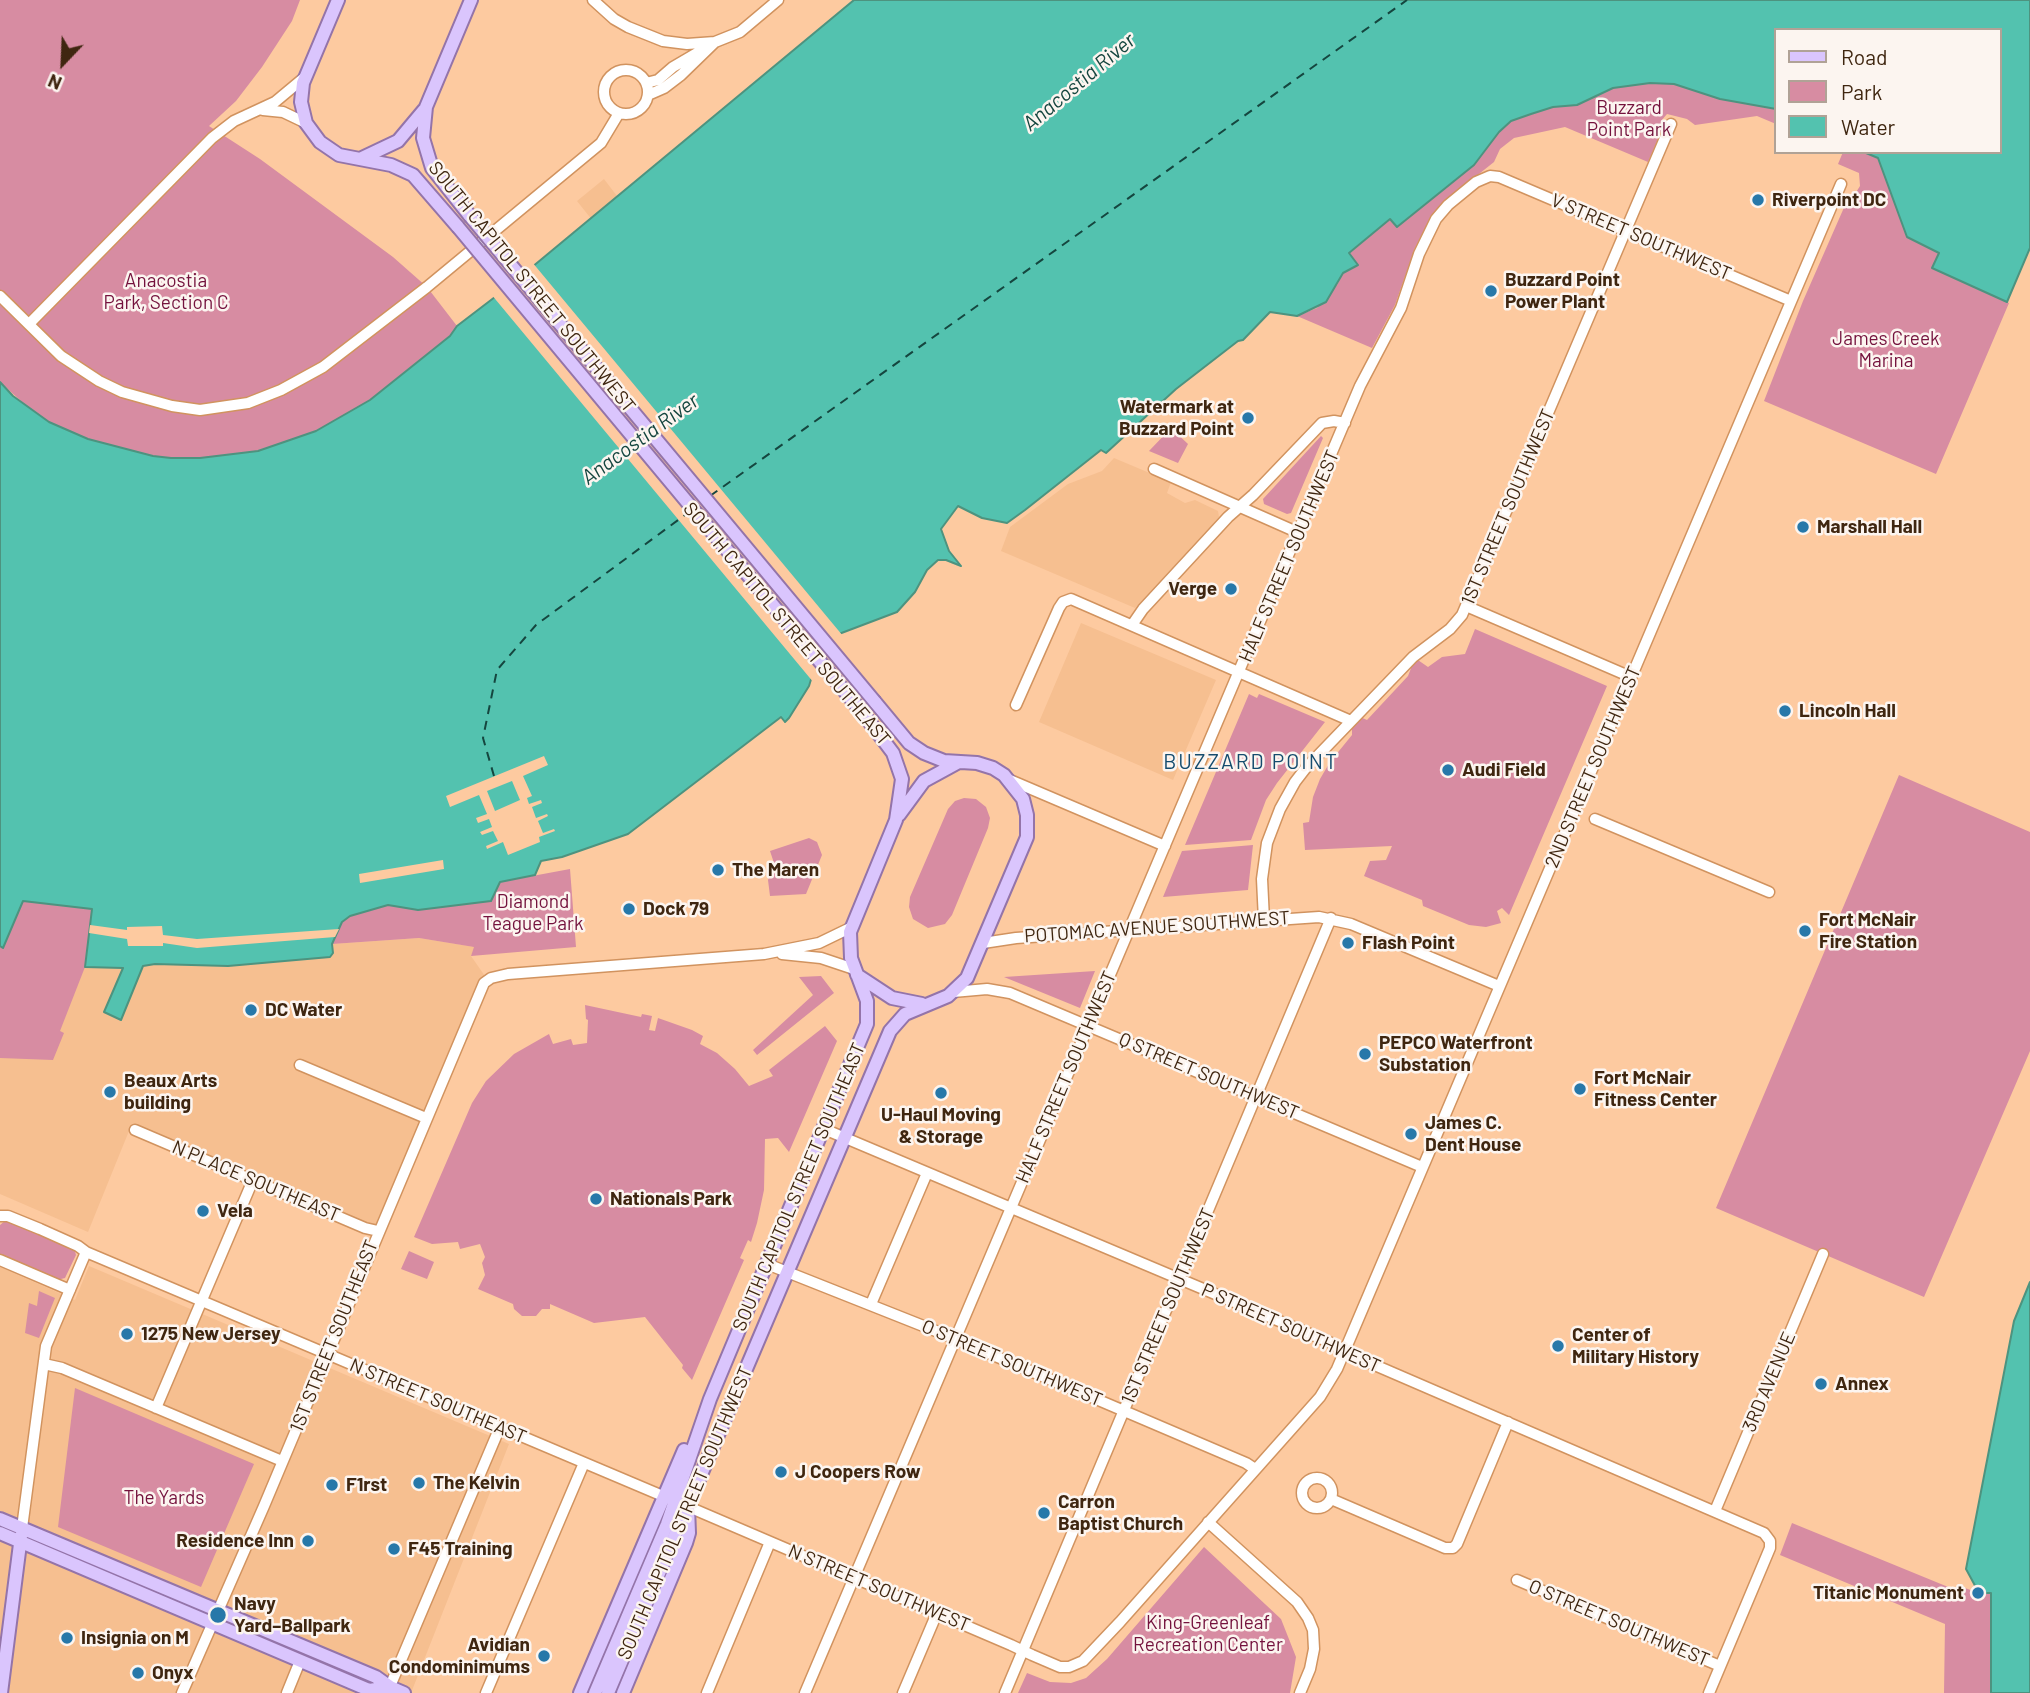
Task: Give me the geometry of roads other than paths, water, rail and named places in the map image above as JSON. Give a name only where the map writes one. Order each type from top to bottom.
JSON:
[{"type":"main road","points":[[306,122],[301,96],[305,77],[338,0]]},
{"type":"main road","name":"SOUTH CAPITOL STREET SOUTHWEST","points":[[471,0],[426,107],[423,138],[435,173],[915,748],[938,760],[986,765],[1010,780],[1025,806],[1027,836],[967,978],[953,992],[905,1014],[890,1031],[608,1693]]},
{"type":"main road","points":[[360,160],[398,141],[426,107]]},
{"type":"main road","name":"SOUTH CAPITOL STREET SOUTHEAST","points":[[306,122],[314,136],[332,152],[347,158],[391,165],[413,175],[862,712],[890,747],[899,766],[902,785],[896,820],[850,928],[849,947],[867,1001],[867,1024],[709,1399],[691,1433],[669,1499]]},
{"type":"main road","points":[[896,820],[924,781],[960,762]]},
{"type":"main road","points":[[856,972],[892,998],[929,1004]]},
{"type":"main road","points":[[580,1693],[669,1499]]},
{"type":"main road","points":[[595,1693],[669,1499]]},
{"type":"main road","points":[[623,1693],[686,1543],[689,1533],[688,1507]]},
{"type":"main road","points":[[0,1519],[21,1535],[300,1661],[369,1690],[404,1693]]},
{"type":"main road","points":[[0,1533],[21,1535],[217,1610],[376,1677],[388,1690]]},
{"type":"main road","points":[[1,1693],[21,1535]]},
{"type":"street","points":[[593,0],[614,19],[663,41],[687,44],[715,42]]},
{"type":"street","points":[[646,83],[658,80],[673,66],[715,42],[740,32],[778,0]]},
{"type":"street","points":[[648,95],[664,88],[681,75],[715,42]]},
{"type":"street","points":[[625,71],[638,74],[646,83],[648,95],[646,103],[635,113],[619,113],[613,110],[606,99],[606,86],[613,75],[625,71]]},
{"type":"street","points":[[29,324],[212,138],[234,121],[275,102],[305,77]]},
{"type":"street","points":[[259,110],[283,113],[306,122]]},
{"type":"street","points":[[0,296],[61,356],[122,392],[172,406],[200,410],[248,403],[292,384],[346,350],[427,287],[601,143],[619,113]]},
{"type":"street","name":"1ST STREET SOUTHWEST","points":[[1264,920],[1262,872],[1267,843],[1273,825],[1298,777],[1413,657],[1451,629],[1466,607],[1671,124]]},
{"type":"street","name":"V STREET SOUTHWEST","points":[[1490,176],[1499,177],[1791,301]]},
{"type":"street","name":"HALF STREET SOUTHWEST","points":[[805,1693],[1364,378],[1401,309],[1419,254],[1431,228],[1448,205],[1476,182],[1490,176]]},
{"type":"street","name":"2ND STREET SOUTHWEST","points":[[1083,1661],[1326,1389],[1345,1350],[1841,184]]},
{"type":"street","points":[[1132,625],[1161,589],[1322,423],[1334,421],[1345,424]]},
{"type":"street","points":[[1154,469],[1299,533]]},
{"type":"street","points":[[1016,705],[1059,608],[1065,600],[1075,600],[1351,721]]},
{"type":"street","points":[[1466,607],[1631,677]]},
{"type":"street","points":[[1010,780],[1165,846]]},
{"type":"street","points":[[1595,819],[1769,892]]},
{"type":"street","name":"POTOMAC AVENUE SOUTHWEST","points":[[983,943],[1129,929],[1308,917],[1331,918],[1499,986]]},
{"type":"street","name":"1ST STREET SOUTHWEST","points":[[1005,1693],[1331,918]]},
{"type":"street","points":[[764,954],[819,943],[850,928]]},
{"type":"street","points":[[764,954],[821,958],[856,972]]},
{"type":"street","name":"1ST STREET SOUTHEAST","points":[[182,1693],[480,990],[488,979],[508,974],[764,954]]},
{"type":"street","name":"Q STREET SOUTHWEST","points":[[953,992],[975,989],[1005,992],[1422,1167]]},
{"type":"street","points":[[300,1065],[426,1118]]},
{"type":"street","name":"P STREET SOUTHWEST","points":[[824,1129],[1345,1350],[1768,1536],[1770,1548],[1720,1667]]},
{"type":"street","name":"N PLACE SOUTHEAST","points":[[135,1130],[378,1231]]},
{"type":"street","points":[[871,1304],[927,1173]]},
{"type":"street","points":[[156,1408],[253,1180]]},
{"type":"street","name":"N STREET SOUTHEAST","points":[[0,1216],[8,1216],[30,1225],[86,1252],[669,1499]]},
{"type":"street","points":[[21,1535],[48,1341],[86,1252]]},
{"type":"street","name":"3RD AVENUE","points":[[1715,1511],[1823,1254]]},
{"type":"street","points":[[0,1261],[70,1290]]},
{"type":"street","name":"O STREET SOUTHWEST","points":[[767,1264],[955,1339],[1255,1469]]},
{"type":"street","points":[[44,1364],[62,1368],[282,1461]]},
{"type":"street","points":[[1331,1499],[1445,1548],[1453,1548],[1458,1542],[1508,1422]]},
{"type":"street","points":[[388,1690],[500,1427]]},
{"type":"street","points":[[486,1693],[584,1463]]},
{"type":"street","name":"N STREET SOUTHWEST","points":[[669,1499],[1063,1667],[1083,1661]]},
{"type":"street","points":[[1208,1522],[1297,1602],[1308,1618],[1313,1630],[1314,1649],[1310,1669],[1300,1693]]},
{"type":"street","points":[[707,1693],[770,1542]]},
{"type":"street","name":"O STREET SOUTHWEST","points":[[1517,1580],[1720,1667]]},
{"type":"street","points":[[903,1693],[937,1613]]},
{"type":"street","points":[[287,1693],[300,1661]]},
{"type":"street","points":[[1709,1693],[1720,1667]]},
{"type":"water","name":"Anacostia River","points":[[854,0],[2030,0],[2030,248],[2007,302],[1932,268],[1939,253],[1907,237],[1878,158],[1868,154],[2002,154],[2002,28],[1774,28],[1774,109],[1720,99],[1674,84],[1650,83],[1613,88],[1577,105],[1553,107],[1511,121],[1499,132],[1474,165],[1397,227],[1390,219],[1349,253],[1358,265],[1343,273],[1326,302],[1297,316],[1270,312],[1243,340],[1238,341],[1176,389],[1106,453],[1101,450],[1007,523],[982,518],[958,506],[941,529],[949,551],[961,566],[938,560],[927,570],[915,592],[897,612],[823,640],[809,686],[785,722],[781,717],[628,834],[562,857],[541,861],[535,875],[500,882],[491,901],[418,910],[388,905],[350,916],[342,922],[332,944],[333,953],[330,957],[228,966],[143,966],[121,1020],[104,1012],[123,968],[85,967],[92,909],[23,901],[3,948],[0,946],[0,382],[13,396],[49,422],[88,439],[171,458],[200,458],[258,451],[316,431],[370,400],[450,336],[457,326],[508,287]]},
{"type":"water","points":[[2030,1282],[2030,1693],[1991,1693],[1991,1593],[1979,1593],[1966,1569],[2014,1321]]},
{"type":"place","name":"Riverpoint DC","points":[[1758,200]]},
{"type":"place","name":"Buzzard Point Power Plant","points":[[1491,291]]},
{"type":"place","name":"Watermark at Buzzard Point","points":[[1248,418]]},
{"type":"place","name":"Marshall Hall","points":[[1803,527]]},
{"type":"place","name":"Verge","points":[[1231,589]]},
{"type":"place","name":"Lincoln Hall","points":[[1785,711]]},
{"type":"place","name":"Audi Field","points":[[1448,770]]},
{"type":"place","name":"The Maren","points":[[718,870]]},
{"type":"place","name":"Dock 79","points":[[629,909]]},
{"type":"place","name":"Fort McNair Fire Station","points":[[1805,931]]},
{"type":"place","name":"Flash Point","points":[[1348,943]]},
{"type":"place","name":"DC Water","points":[[251,1010]]},
{"type":"place","name":"PEPCO Waterfront Substation","points":[[1365,1054]]},
{"type":"place","name":"Fort McNair Fitness Center","points":[[1580,1089]]},
{"type":"place","name":"Beaux Arts building","points":[[110,1092]]},
{"type":"place","name":"U-Haul Moving & Storage","points":[[941,1093]]},
{"type":"place","name":"James C. Dent House","points":[[1411,1134]]},
{"type":"place","name":"Nationals Park","points":[[596,1199]]},
{"type":"place","name":"Vela","points":[[203,1211]]},
{"type":"place","name":"1275 New Jersey","points":[[127,1334]]},
{"type":"place","name":"Center of Military History","points":[[1558,1346]]},
{"type":"place","name":"Annex","points":[[1821,1384]]},
{"type":"place","name":"J Coopers Row","points":[[781,1472]]},
{"type":"place","name":"The Kelvin","points":[[419,1483]]},
{"type":"place","name":"F1rst","points":[[332,1485]]},
{"type":"place","name":"Carron Baptist Church","points":[[1044,1513]]},
{"type":"place","name":"Residence Inn","points":[[308,1541]]},
{"type":"place","name":"F45 Training","points":[[394,1549]]},
{"type":"place","name":"Titanic Monument","points":[[1978,1593]]},
{"type":"place","name":"Navy Yard–Ballpark","points":[[218,1615]]},
{"type":"place","name":"Insignia on M","points":[[67,1638]]},
{"type":"place","name":"Avidian Condominimums","points":[[544,1656]]},
{"type":"place","name":"Onyx","points":[[138,1673]]},
{"type":"district","name":"BUZZARD POINT","points":[[1251,762]]},
{"type":"park label","name":"Buzzard Point Park","points":[[1629,119]]},
{"type":"park label","name":"Anacostia Park, Section C","points":[[166,292]]},
{"type":"park label","name":"James Creek Marina","points":[[1886,350]]},
{"type":"park label","name":"Diamond Teague Park","points":[[533,913]]},
{"type":"park label","name":"The Yards","points":[[164,1498]]},
{"type":"park label","name":"King-Greenleaf Recreation Center","points":[[1208,1634]]}]
